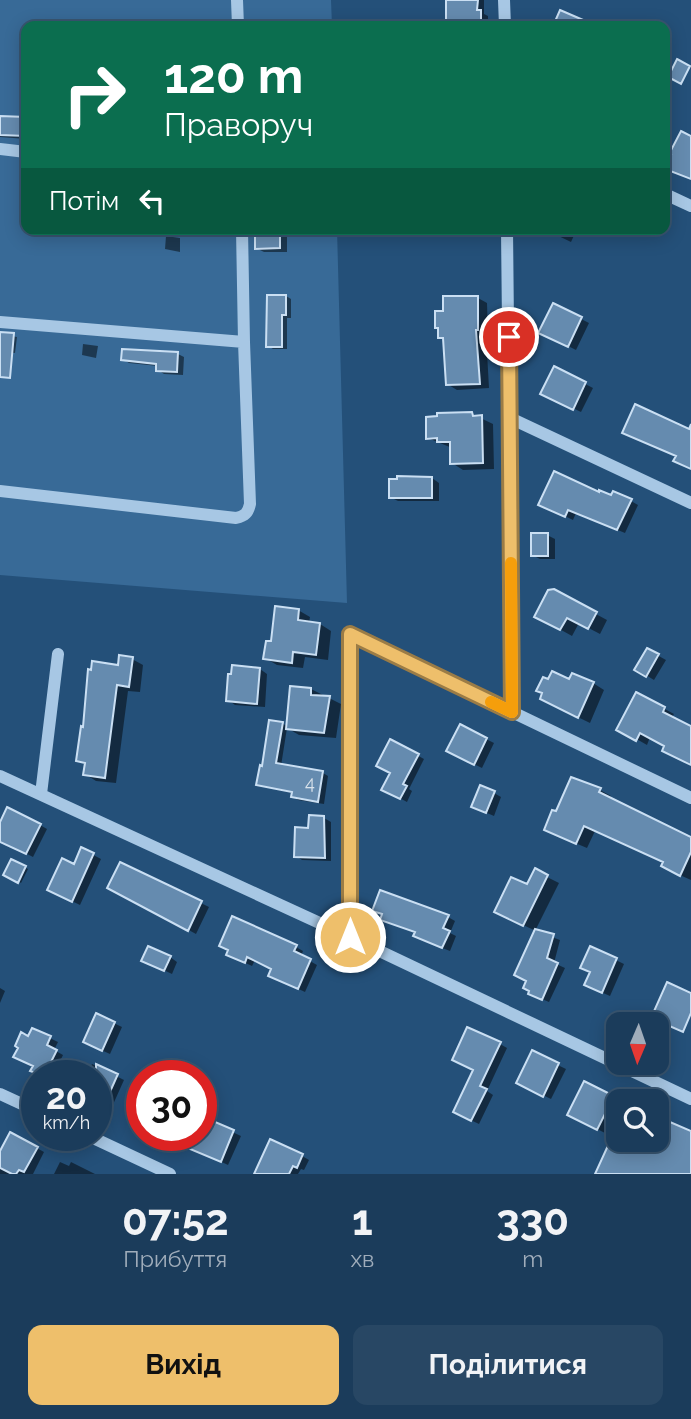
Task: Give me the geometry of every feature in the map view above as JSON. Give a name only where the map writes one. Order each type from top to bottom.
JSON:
[{"type":"street","points":[[237,0],[237,21]]},
{"type":"street","points":[[505,0],[505,21]]},
{"type":"street","points":[[0,149],[21,151]]},
{"type":"street","points":[[670,196],[691,206]]},
{"type":"street","points":[[0,491],[236,518],[248,511],[250,504],[242,235]]},
{"type":"street","points":[[508,235],[512,712]]},
{"type":"street","points":[[0,322],[244,342]]},
{"type":"street","points":[[510,418],[691,503]]},
{"type":"street","points":[[350,937],[350,634],[691,798]]},
{"type":"street","points":[[41,794],[58,654]]},
{"type":"street","points":[[0,776],[350,937],[691,1100]]},
{"type":"street","points":[[0,1094],[21,1104]]},
{"type":"street","points":[[112,1147],[170,1174]]},
{"type":"shaded area","points":[[0,0],[331,0],[332,21],[21,21],[21,235],[337,235],[347,603],[0,575]]},
{"type":"building","points":[[446,0],[478,0],[477,10],[481,10],[481,21],[446,21]]},
{"type":"building","points":[[560,10],[585,21],[555,21]]},
{"type":"building","points":[[677,59],[690,66],[681,84],[670,78]]},
{"type":"building","points":[[0,116],[21,117],[21,136],[0,135]]},
{"type":"building","points":[[681,131],[691,136],[691,179],[670,171],[670,152]]},
{"type":"building","points":[[255,235],[280,235],[280,248],[255,249]]},
{"type":"building","points":[[267,295],[286,295],[286,315],[282,315],[282,347],[266,347]]},
{"type":"building","points":[[443,296],[478,296],[476,330],[480,384],[446,385],[443,338],[438,338],[438,328],[435,328],[435,311],[443,311]]},
{"type":"building","points":[[553,303],[582,317],[568,347],[538,333]]},
{"type":"building","points":[[0,332],[14,333],[10,378],[0,377]]},
{"type":"building","points":[[122,349],[178,352],[177,372],[156,371],[156,364],[121,360]]},
{"type":"building","points":[[554,366],[586,382],[573,410],[540,394]]},
{"type":"building","points":[[635,404],[689,429],[691,424],[691,469],[673,461],[676,456],[622,433]]},
{"type":"building","points":[[472,412],[473,416],[482,415],[483,463],[450,464],[450,442],[437,442],[437,438],[426,439],[426,417],[437,416],[437,413]]},
{"type":"building","points":[[554,471],[599,492],[611,495],[613,491],[632,499],[617,530],[568,510],[565,517],[538,505]]},
{"type":"building","points":[[397,476],[432,477],[432,498],[389,498],[389,479],[397,479]]},
{"type":"building","points":[[531,533],[548,533],[548,556],[531,556]]},
{"type":"building","points":[[554,589],[597,612],[588,629],[567,618],[560,630],[534,617],[548,590]]},
{"type":"building","points":[[275,606],[299,609],[298,620],[320,623],[316,655],[293,652],[292,663],[263,659],[266,641],[271,641]]},
{"type":"building","points":[[647,648],[659,654],[646,677],[634,670]]},
{"type":"building","points":[[119,655],[133,657],[129,687],[117,685],[105,778],[83,775],[85,763],[76,761],[81,726],[83,727],[88,669],[91,670],[92,661],[118,665]]},
{"type":"building","points":[[232,665],[260,668],[257,704],[226,701],[228,674],[231,674]]},
{"type":"building","points":[[552,671],[569,679],[572,673],[594,682],[578,718],[540,699],[542,693],[536,691],[543,677],[548,679]]},
{"type":"building","points":[[290,686],[311,688],[311,695],[330,696],[324,733],[286,729]]},
{"type":"building","points":[[636,692],[665,707],[663,712],[691,726],[691,765],[662,751],[664,746],[640,733],[636,741],[616,730]]},
{"type":"building","points":[[269,720],[283,722],[276,763],[323,771],[318,802],[291,797],[292,792],[256,785],[260,765],[262,766]]},
{"type":"building","points":[[460,724],[487,738],[474,765],[446,751]]},
{"type":"building","points":[[390,739],[419,754],[403,784],[407,786],[400,799],[381,790],[390,773],[376,766]]},
{"type":"building","points":[[571,777],[601,788],[599,792],[691,837],[691,852],[680,876],[661,866],[663,862],[584,826],[576,844],[544,830]]},
{"type":"building","points":[[480,785],[495,791],[486,813],[471,807]]},
{"type":"building","points":[[7,807],[41,824],[26,854],[0,842],[0,822]]},
{"type":"building","points":[[309,815],[324,816],[325,858],[294,857],[295,827],[308,828]]},
{"type":"building","points":[[81,847],[94,853],[72,902],[47,890],[62,858],[74,864]]},
{"type":"building","points":[[11,859],[26,866],[18,883],[3,875]]},
{"type":"building","points":[[120,862],[202,901],[188,931],[107,888]]},
{"type":"building","points":[[535,868],[548,875],[523,926],[494,912],[511,877],[527,884]]},
{"type":"building","points":[[380,890],[449,915],[443,928],[450,931],[442,948],[413,936],[415,932],[380,920],[382,914],[372,911]]},
{"type":"building","points":[[232,916],[297,945],[294,951],[311,959],[298,989],[268,976],[271,969],[247,957],[245,963],[226,955],[228,950],[219,946]]},
{"type":"building","points":[[535,929],[554,934],[547,958],[558,963],[542,1000],[528,994],[529,991],[523,988],[526,981],[514,975]]},
{"type":"building","points":[[148,946],[171,956],[164,971],[141,961]]},
{"type":"building","points":[[590,946],[617,958],[602,993],[584,985],[590,972],[580,968]]},
{"type":"building","points":[[667,982],[691,993],[691,1013],[683,1032],[669,1026],[669,1012],[654,1012]]},
{"type":"building","points":[[96,1013],[115,1022],[102,1051],[83,1042]]},
{"type":"building","points":[[467,1027],[501,1042],[480,1086],[487,1089],[471,1121],[453,1112],[473,1070],[452,1060]]},
{"type":"building","points":[[32,1028],[51,1036],[47,1045],[57,1050],[52,1060],[21,1061],[13,1057],[21,1032],[28,1036]]},
{"type":"building","points":[[532,1050],[559,1063],[543,1097],[516,1083]]},
{"type":"building","points":[[112,1071],[118,1074],[112,1087]]},
{"type":"building","points":[[584,1081],[606,1092],[606,1112],[597,1130],[567,1115]]},
{"type":"building","points":[[669,1122],[691,1131],[691,1174],[595,1174],[606,1150],[669,1152]]},
{"type":"building","points":[[217,1123],[234,1130],[221,1162],[195,1151],[217,1151]]},
{"type":"building","points":[[10,1132],[21,1138],[21,1151],[36,1151],[24,1172],[19,1170],[12,1174],[0,1168],[0,1151]]},
{"type":"building","points":[[270,1139],[303,1154],[297,1168],[293,1166],[289,1174],[254,1174]]},
{"type":"slow traffic","points":[[491,702],[512,712],[511,563]]},
{"type":"route","points":[[350,937],[350,634],[512,712],[509,337]]}]
